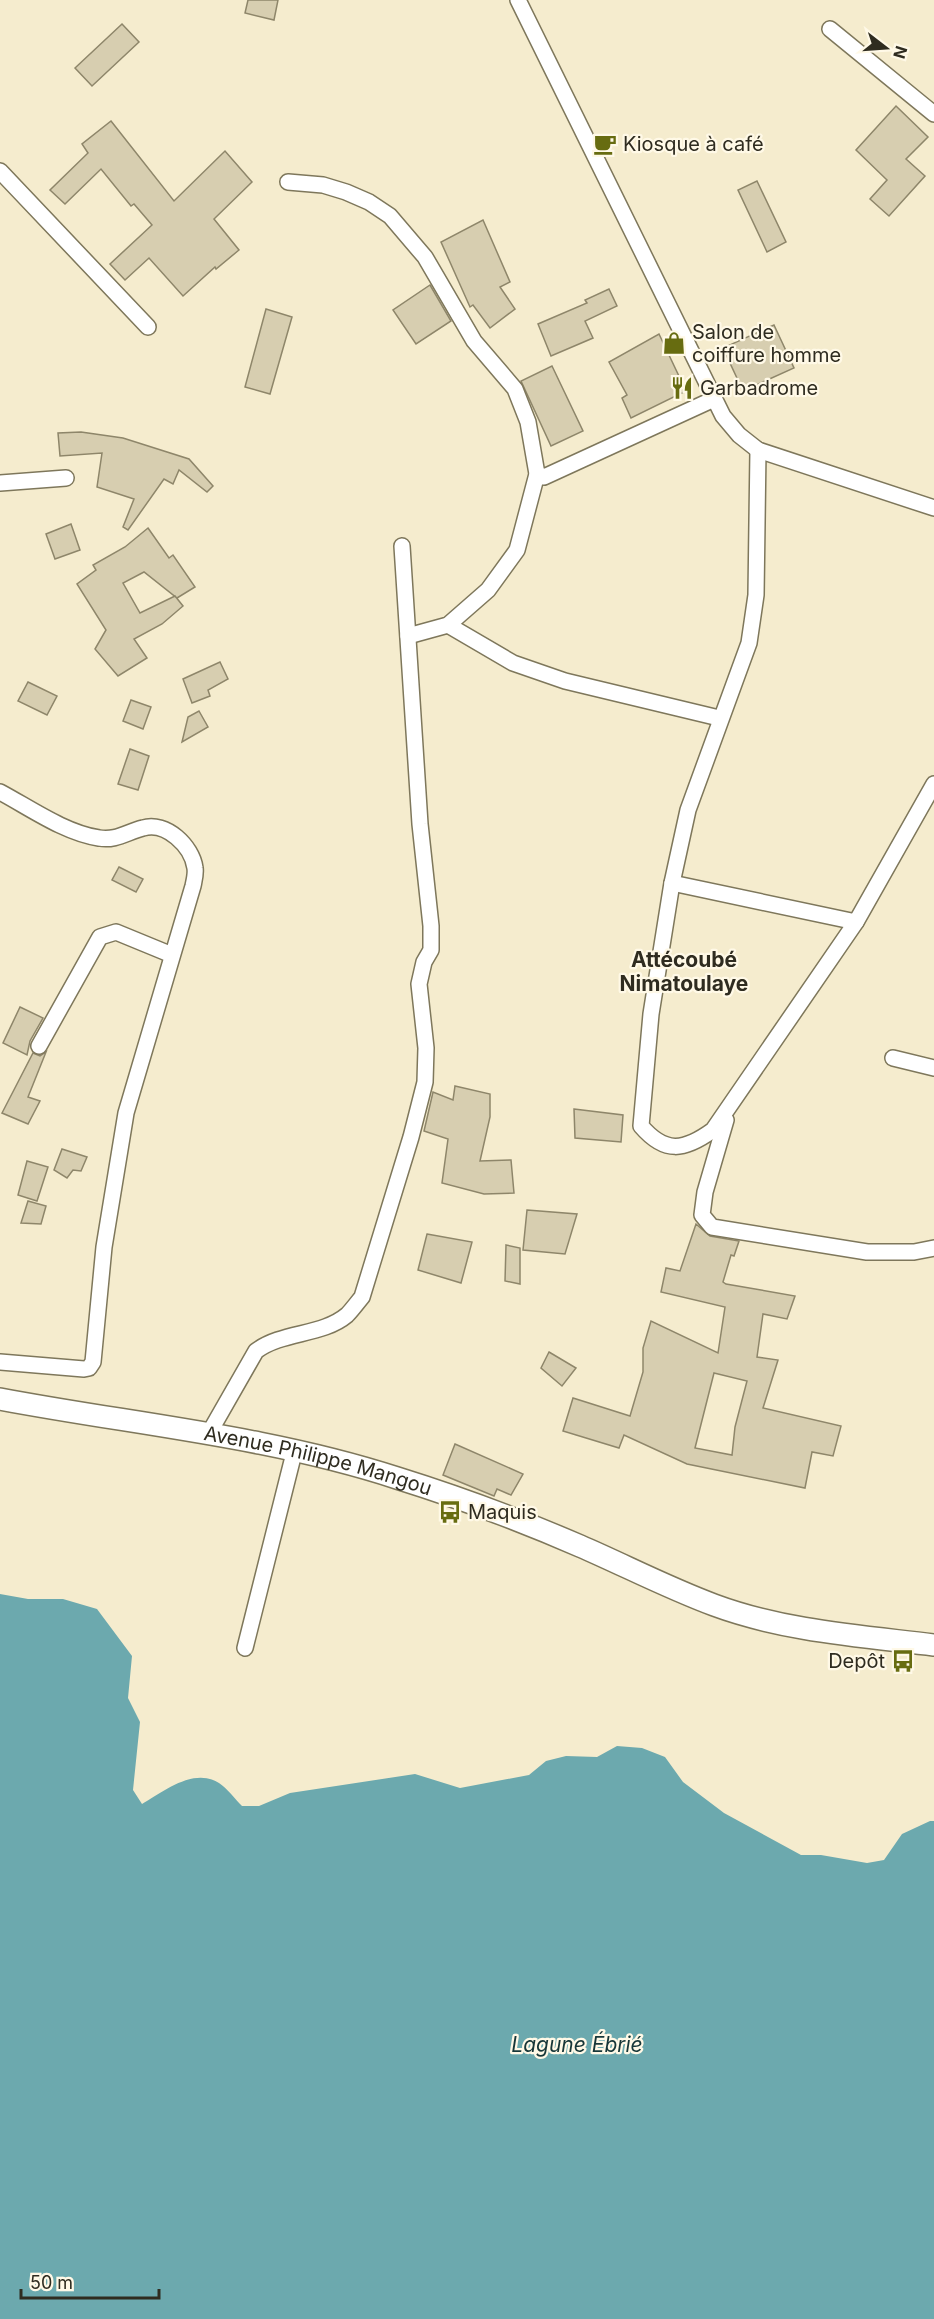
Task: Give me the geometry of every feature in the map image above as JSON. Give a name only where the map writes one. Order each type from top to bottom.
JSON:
[{"type":"street","points":[[518,0],[723,416],[739,435],[758,450],[934,508]]},
{"type":"street","points":[[830,29],[934,114]]},
{"type":"street","points":[[0,171],[148,327]]},
{"type":"street","points":[[288,182],[323,185],[369,202],[390,216],[406,233],[425,257],[474,341],[515,389],[528,422],[533,466],[537,474],[544,477],[714,399]]},
{"type":"street","points":[[758,450],[756,595],[749,643],[719,718],[688,810],[672,883],[651,1014],[641,1126],[655,1143],[677,1147],[698,1141],[713,1130],[856,922],[934,784]]},
{"type":"street","points":[[408,636],[448,625],[488,590],[517,550],[537,474]]},
{"type":"street","points":[[0,483],[66,478]]},
{"type":"street","points":[[208,1435],[256,1352],[269,1342],[316,1329],[346,1316],[362,1297],[425,1082],[426,1048],[419,984],[424,962],[430,950],[431,926],[420,824],[402,546]]},
{"type":"street","points":[[448,625],[513,663],[566,681],[719,718]]},
{"type":"street","points":[[0,792],[57,822],[100,839],[118,838],[145,827],[164,830],[181,839],[190,852],[195,868],[193,886],[126,1113],[104,1248],[93,1362],[84,1370],[0,1362]]},
{"type":"street","points":[[672,883],[856,922]]},
{"type":"street","points":[[39,1046],[100,937],[116,932],[172,956]]},
{"type":"street","points":[[893,1058],[934,1068]]},
{"type":"street","points":[[730,1105],[705,1192],[702,1215],[712,1227],[867,1252],[914,1252],[934,1248]]},
{"type":"street","name":"Avenue Philippe Mangou","points":[[0,1399],[295,1449],[397,1478],[510,1519],[576,1544],[714,1605],[777,1622],[835,1633],[934,1645]]},
{"type":"street","points":[[245,1648],[295,1449]]},
{"type":"water","name":"Lagune Ébrié","points":[[0,1594],[28,1599],[63,1599],[97,1609],[132,1656],[128,1698],[140,1722],[133,1790],[142,1804],[179,1783],[199,1778],[219,1783],[242,1806],[259,1806],[290,1793],[415,1774],[460,1788],[529,1775],[546,1761],[566,1756],[597,1757],[617,1746],[642,1748],[665,1757],[683,1782],[724,1813],[801,1855],[821,1855],[867,1863],[884,1860],[902,1834],[934,1821],[934,2319],[0,2319]]},
{"type":"building","points":[[248,0],[278,0],[274,20],[245,13]]},
{"type":"building","points":[[122,24],[139,42],[92,86],[75,68]]},
{"type":"building","points":[[896,106],[928,137],[906,159],[925,176],[889,216],[870,199],[887,180],[856,150]]},
{"type":"building","points":[[111,121],[174,201],[225,151],[252,182],[214,219],[239,250],[216,269],[215,267],[183,296],[149,258],[125,280],[110,264],[152,225],[134,204],[131,206],[101,169],[65,204],[50,190],[88,153],[82,144]]},
{"type":"building","points":[[757,181],[786,242],[767,252],[738,190]]},
{"type":"building","points":[[483,220],[510,282],[500,287],[515,309],[490,328],[473,305],[470,307],[441,242]]},
{"type":"building","points":[[430,285],[451,321],[416,344],[393,310]]},
{"type":"building","points":[[609,289],[617,306],[585,321],[593,338],[551,356],[538,324],[587,303],[585,300]]},
{"type":"building","points":[[266,309],[292,317],[270,394],[245,387]]},
{"type":"building","points":[[774,325],[794,368],[743,391],[723,348]]},
{"type":"building","points":[[659,334],[686,391],[631,418],[622,398],[627,395],[609,362]]},
{"type":"building","points":[[552,366],[583,431],[551,446],[521,381]]},
{"type":"building","points":[[81,432],[123,438],[189,459],[213,486],[207,492],[179,470],[173,484],[164,479],[128,530],[123,527],[134,499],[97,487],[102,453],[60,456],[58,433]]},
{"type":"building","points":[[71,524],[80,550],[55,559],[46,534]]},
{"type":"building","points":[[148,528],[169,558],[173,555],[195,587],[176,597],[183,606],[162,624],[134,639],[147,658],[118,676],[95,649],[106,630],[77,584],[96,570],[93,565],[125,547]],"holes":[[[144,572],[175,596],[140,613],[123,583]]]},
{"type":"building","points":[[220,662],[228,679],[208,690],[210,696],[192,703],[183,679]]},
{"type":"building","points":[[28,682],[57,696],[47,715],[18,701]]},
{"type":"building","points":[[131,700],[151,707],[143,729],[123,721]]},
{"type":"building","points":[[199,711],[208,727],[182,742],[188,717]]},
{"type":"building","points":[[130,749],[149,756],[138,790],[118,784]]},
{"type":"building","points":[[119,867],[143,879],[136,892],[112,880]]},
{"type":"building","points":[[20,1007],[43,1018],[30,1041],[27,1055],[3,1043]]},
{"type":"building","points":[[46,1052],[28,1097],[40,1101],[28,1124],[2,1113],[33,1053],[40,1056]]},
{"type":"building","points":[[455,1086],[490,1094],[490,1117],[480,1161],[511,1160],[514,1193],[484,1194],[442,1183],[448,1139],[424,1131],[433,1092],[453,1100]]},
{"type":"building","points":[[574,1109],[623,1115],[621,1142],[575,1138]]},
{"type":"building","points":[[62,1149],[87,1157],[81,1171],[73,1170],[67,1178],[54,1170]]},
{"type":"building","points":[[27,1161],[48,1167],[37,1201],[18,1195]]},
{"type":"building","points":[[28,1201],[46,1206],[41,1224],[21,1223]]},
{"type":"building","points":[[527,1210],[577,1214],[565,1254],[523,1250]]},
{"type":"building","points":[[696,1224],[710,1236],[739,1241],[734,1256],[731,1255],[723,1282],[795,1296],[787,1319],[763,1314],[757,1357],[778,1360],[763,1408],[841,1426],[833,1456],[812,1452],[805,1488],[687,1464],[624,1435],[619,1448],[563,1431],[573,1398],[630,1416],[643,1372],[643,1348],[651,1321],[718,1353],[725,1307],[661,1292],[666,1268],[680,1271]],"holes":[[[714,1373],[747,1381],[735,1427],[732,1455],[695,1448]]]},
{"type":"building","points":[[427,1234],[472,1242],[461,1283],[418,1270]]},
{"type":"building","points":[[506,1245],[520,1248],[520,1284],[505,1281]]},
{"type":"building","points":[[549,1352],[576,1368],[562,1386],[541,1368]]},
{"type":"building","points":[[455,1444],[523,1474],[511,1495],[497,1489],[494,1496],[443,1475]]},
{"type":"place","name":"Kiosque à café","points":[[605,144]]},
{"type":"place","name":"Salon de coiffure homme","points":[[674,343]]},
{"type":"place","name":"Garbadrome","points":[[682,388]]},
{"type":"place","name":"Maquis","points":[[450,1512]]},
{"type":"place","name":"Depôt","points":[[903,1661]]},
{"type":"district","name":"Attécoubé Nimatoulaye","points":[[684,972]]}]
